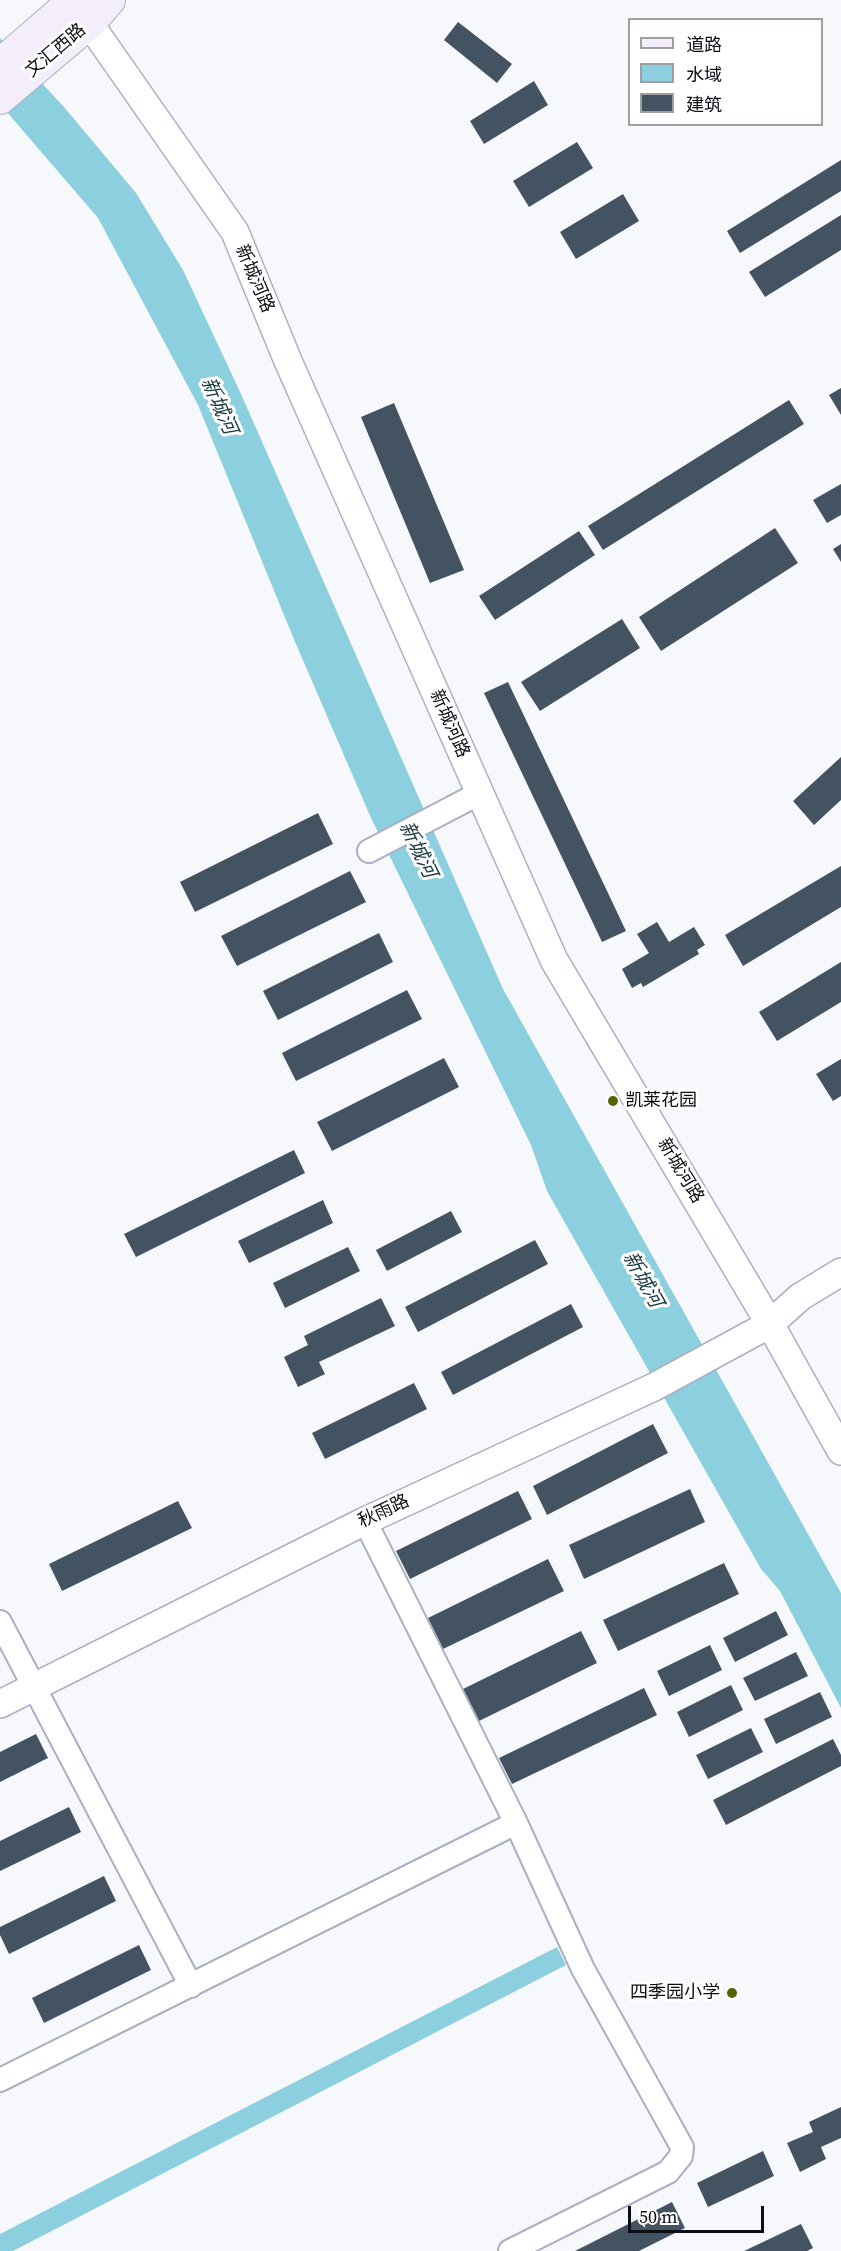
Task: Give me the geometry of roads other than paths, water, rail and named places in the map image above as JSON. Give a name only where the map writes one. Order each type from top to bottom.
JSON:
[{"type":"main road","name":"文汇西路","points":[[0,98],[33,53],[81,6]]},
{"type":"main road","name":"文汇西路","points":[[0,65],[33,53]]},
{"type":"street","name":"新城河路","points":[[81,6],[235,232],[288,361],[554,960],[770,1324],[841,1451]]},
{"type":"street","points":[[369,851],[480,793]]},
{"type":"street","points":[[770,1324],[800,1297],[841,1272]]},
{"type":"street","points":[[770,1324],[808,1314],[841,1294]]},
{"type":"street","name":"秋雨路","points":[[0,1704],[365,1521],[654,1387],[770,1324]]},
{"type":"street","points":[[365,1521],[516,1823],[583,1969],[682,2147],[681,2156],[668,2172],[510,2251]]},
{"type":"street","points":[[0,1622],[191,1986]]},
{"type":"street","points":[[0,2080],[516,1823]]},
{"type":"water","name":"新城河","points":[[0,38],[64,107],[136,193],[183,270],[241,394],[503,989],[841,1593],[841,1708],[780,1591],[761,1569],[547,1191],[531,1145],[371,818],[293,637],[198,405],[98,218],[0,104]]},
{"type":"water","points":[[557,1947],[566,1965],[13,2251],[0,2251],[0,2234]]},
{"type":"place","name":"凯莱花园","points":[[613,1101]]},
{"type":"place","name":"四季园小学","points":[[732,1993]]}]
